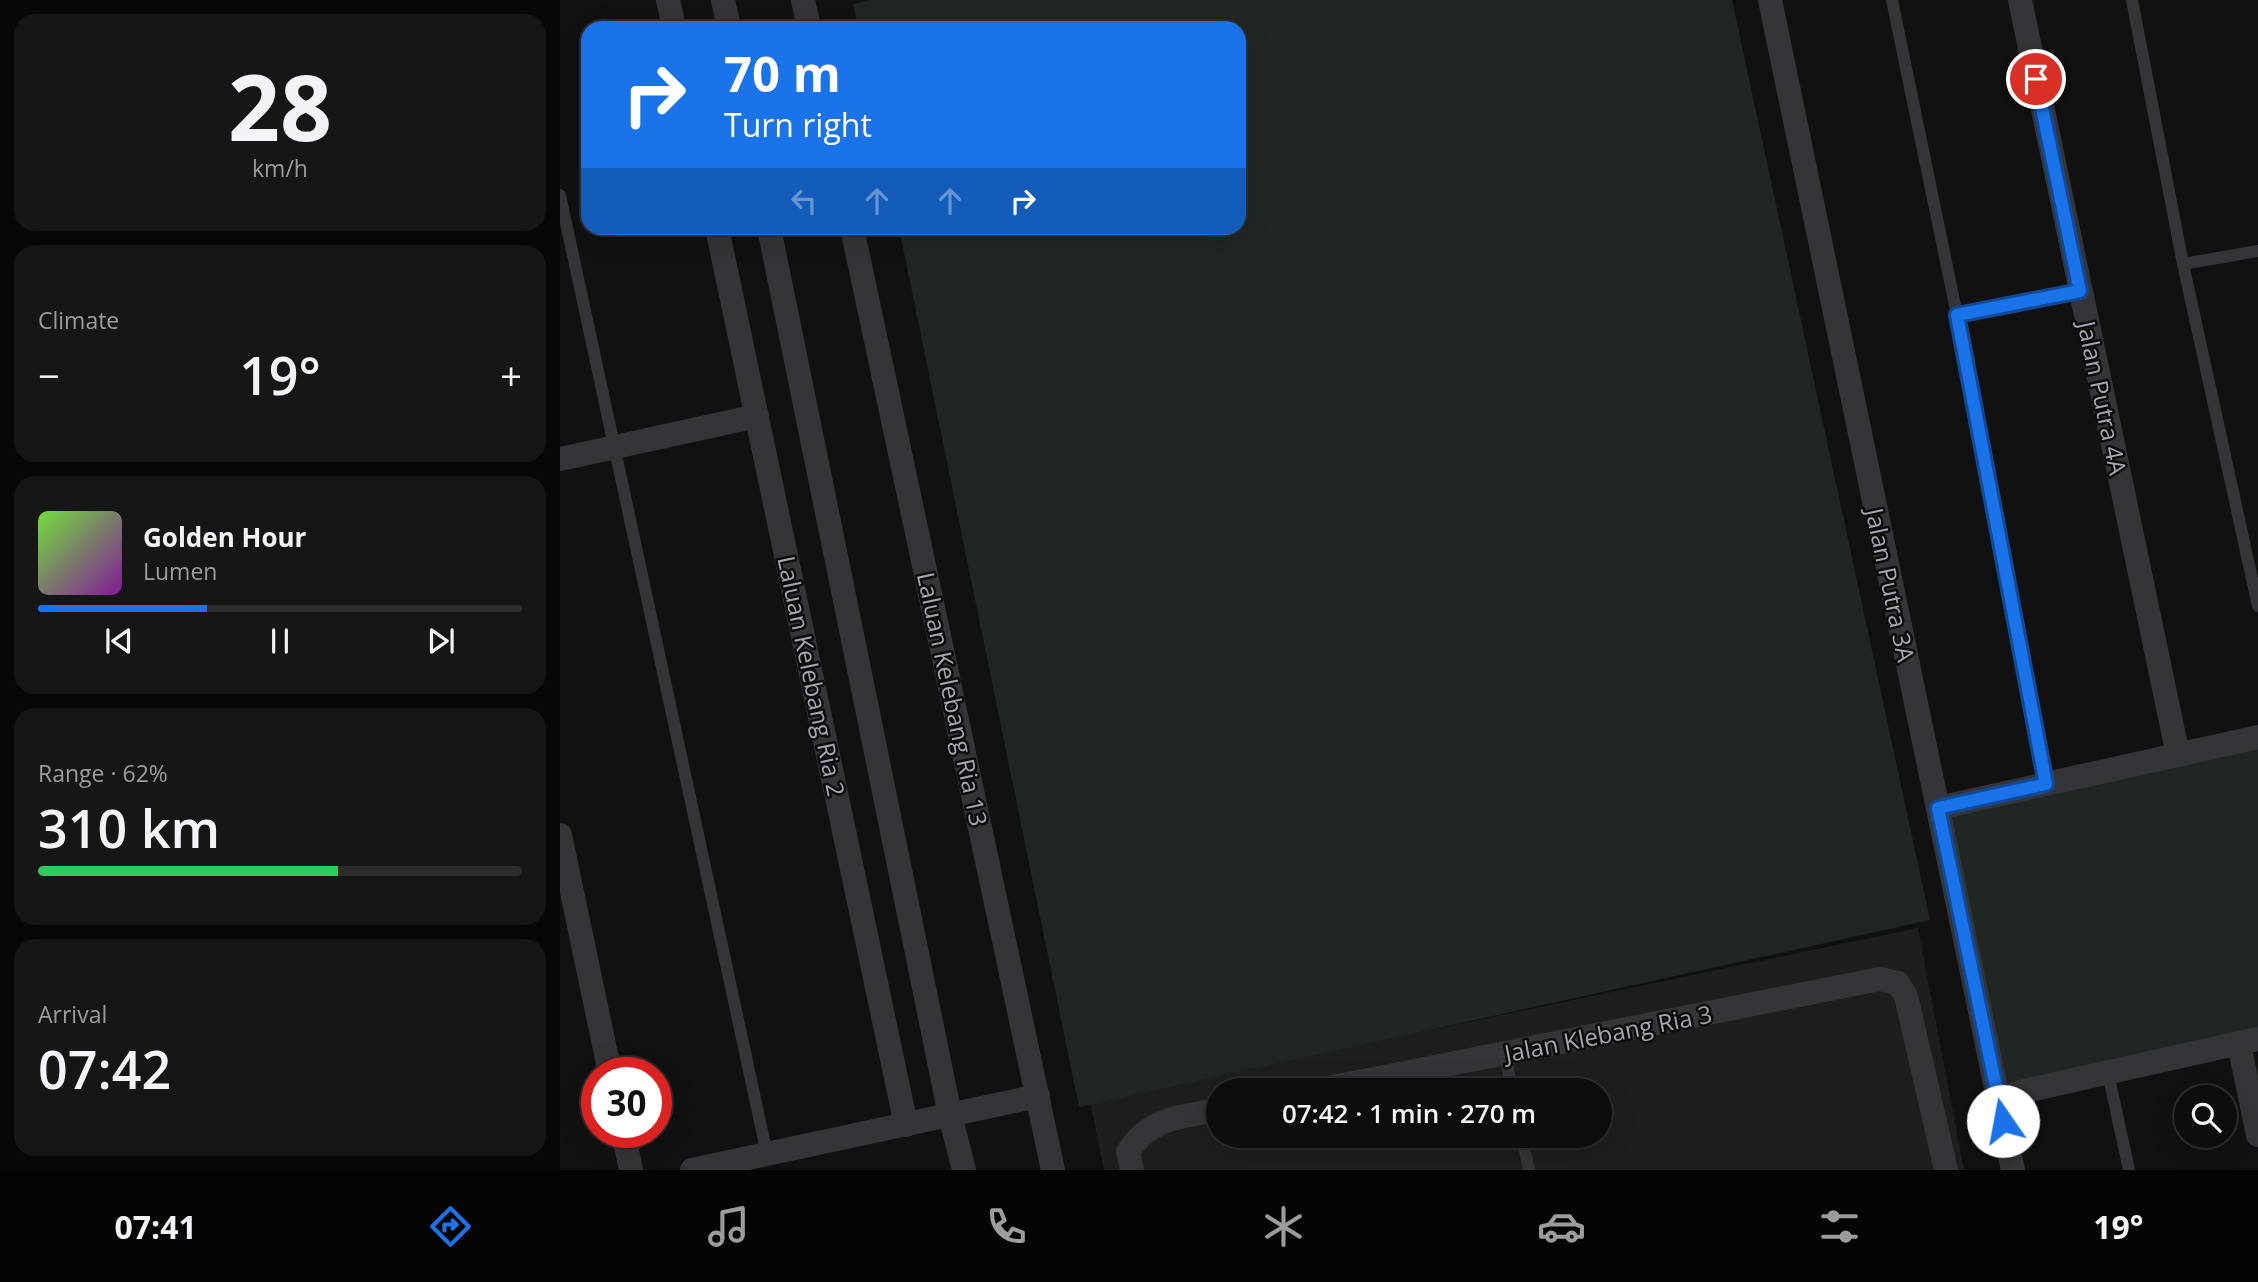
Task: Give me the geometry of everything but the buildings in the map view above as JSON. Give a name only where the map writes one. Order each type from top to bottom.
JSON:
[{"type":"street","points":[[668,0],[672,21]]},
{"type":"street","points":[[723,0],[728,21]]},
{"type":"street","points":[[803,0],[808,21]]},
{"type":"street","name":"Jalan Putra 3A","points":[[1770,0],[2013,1170]]},
{"type":"street","name":"Jalan Putra 4A","points":[[2020,0],[2178,755]]},
{"type":"street","name":"Laluan Kelebang Ria 2","points":[[718,235],[906,1125]]},
{"type":"street","points":[[770,235],[950,1115],[964,1170]]},
{"type":"street","name":"Laluan Kelebang Ria 13","points":[[854,235],[1053,1170]]},
{"type":"street","points":[[560,459],[757,416]]},
{"type":"street","points":[[1938,808],[2258,737]]},
{"type":"street","points":[[560,835],[607,1057]]},
{"type":"street","name":"Jalan Klebang Ria 3","points":[[1380,1078],[1880,979],[1898,983],[1906,996],[1946,1170]]},
{"type":"street","points":[[1998,1097],[2248,1042],[2258,1135]]},
{"type":"street","points":[[692,1170],[1038,1096]]},
{"type":"street","points":[[1132,1170],[1128,1152],[1140,1133],[1164,1120],[1206,1112]]},
{"type":"street","points":[[626,1148],[631,1170]]},
{"type":"lane","points":[[1892,0],[1957,315],[2046,784]]},
{"type":"lane","points":[[2132,0],[2183,264],[2258,607]]},
{"type":"lane","points":[[560,195],[612,447],[767,1154]]},
{"type":"lane","points":[[2183,264],[2258,251]]},
{"type":"lane","points":[[1957,315],[2080,291]]},
{"type":"lane","points":[[1505,1054],[1510,1078]]},
{"type":"lane","points":[[2108,1073],[2129,1170]]},
{"type":"lane","points":[[1524,1148],[1529,1170]]},
{"type":"shaded area","points":[[871,0],[1732,0],[1930,920],[1079,1107],[900,235],[1246,235],[1246,21],[857,21],[853,4]]},
{"type":"shaded area","points":[[2258,737],[2258,1039],[1998,1097],[1938,808]]},
{"type":"shaded area","points":[[1918,928],[1964,1170],[1104,1170],[1090,1101]]},
{"type":"route","points":[[2003,1121],[1938,808],[2046,784],[1957,315],[2080,291],[2036,79]]}]
